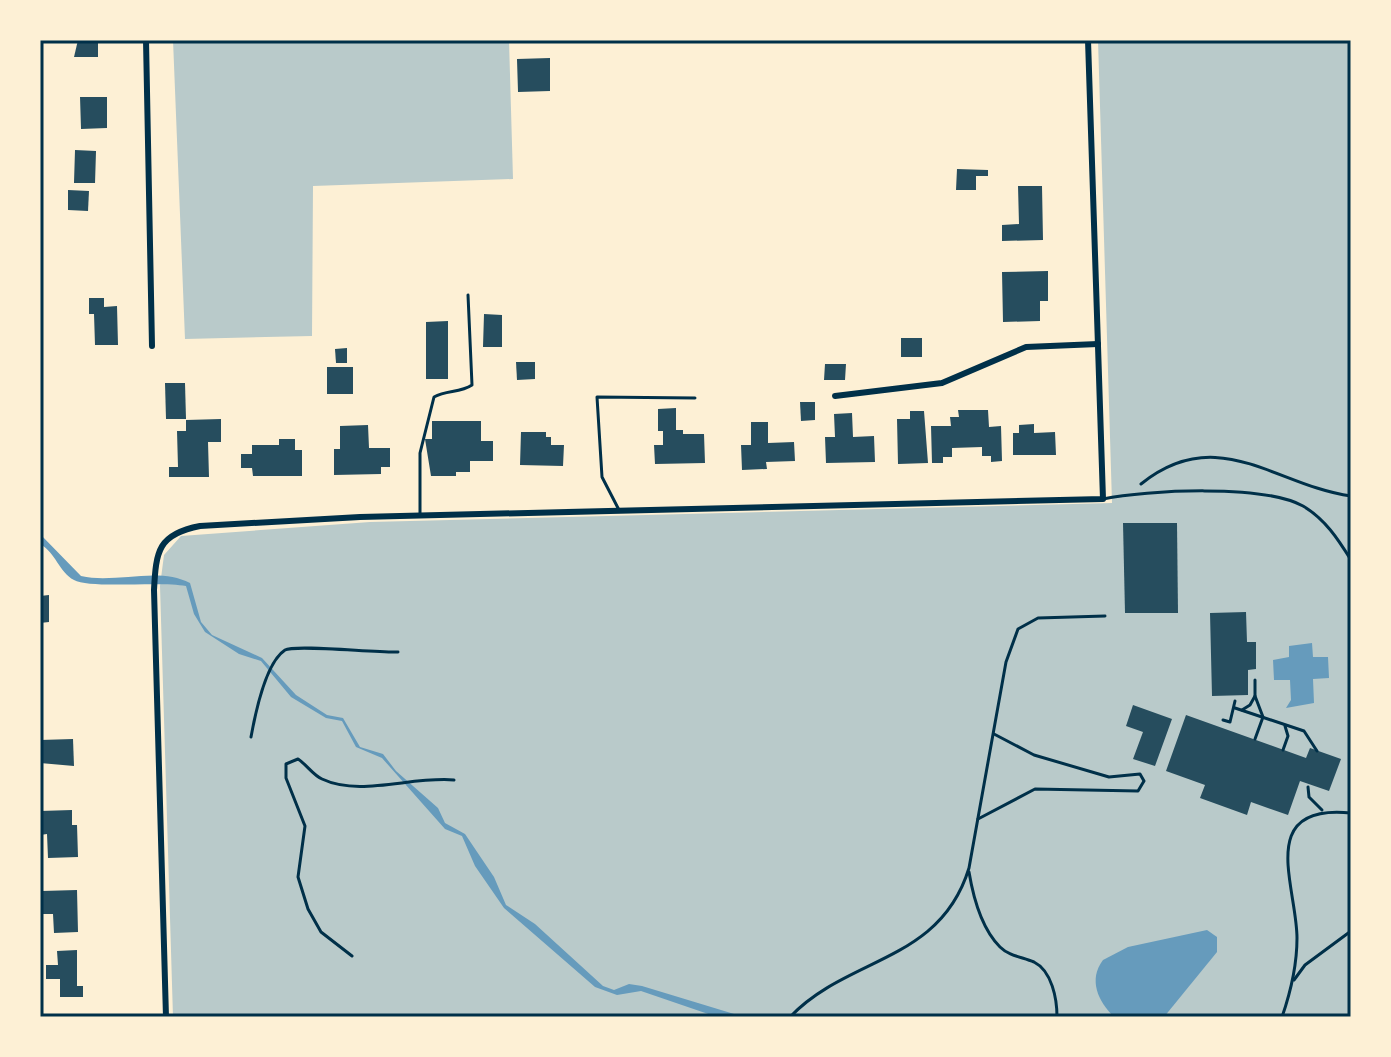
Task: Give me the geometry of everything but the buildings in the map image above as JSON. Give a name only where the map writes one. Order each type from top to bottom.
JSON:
[{"type":"street","points":[[146,40],[152,346]]},
{"type":"street","points":[[166,1017],[154,590],[155,566],[162,544],[182,530],[212,525],[420,516],[1103,499],[1088,40]]},
{"type":"street","points":[[835,396],[942,383],[1026,347],[1098,344]]},
{"type":"lane","points":[[420,516],[420,453],[434,397],[448,389],[463,390],[472,385],[468,295]]},
{"type":"lane","points":[[620,511],[607,493],[602,477],[597,397],[695,398]]},
{"type":"lane","points":[[1103,499],[1128,494],[1251,493],[1287,499],[1324,523],[1351,560]]},
{"type":"path","points":[[1128,494],[1172,466],[1220,459],[1260,465],[1327,491],[1351,496]]},
{"type":"path","points":[[790,1017],[818,995],[894,954],[934,928],[958,899],[969,868],[1006,662],[1018,629],[1038,618],[1105,616]]},
{"type":"path","points":[[251,737],[267,681],[283,651],[302,646],[349,653],[398,652]]},
{"type":"path","points":[[1255,680],[1255,696],[1263,717],[1255,739]]},
{"type":"path","points":[[1242,710],[1250,705],[1255,696]]},
{"type":"path","points":[[1223,720],[1230,722],[1235,701]]},
{"type":"path","points":[[1235,708],[1304,731],[1317,751]]},
{"type":"path","points":[[1282,723],[1288,736],[1283,750]]},
{"type":"path","points":[[1288,736],[1304,731]]},
{"type":"path","points":[[978,819],[1035,789],[1138,791],[1143,785],[1140,774],[1109,777],[1034,755],[994,734]]},
{"type":"path","points":[[352,956],[321,932],[308,909],[298,877],[305,826],[285,768],[289,761],[296,758],[331,782],[361,787],[411,779],[454,780]]},
{"type":"path","points":[[1308,787],[1309,797],[1324,812]]},
{"type":"path","points":[[1282,1017],[1293,981],[1296,920],[1286,858],[1299,826],[1312,814],[1351,813]]},
{"type":"path","points":[[969,868],[976,902],[996,943],[1008,953],[1044,969],[1053,988],[1057,1017]]},
{"type":"path","points":[[1293,981],[1305,965],[1351,931]]},
{"type":"shaded area","points":[[173,40],[509,40],[513,179],[313,186],[312,336],[185,339]]},
{"type":"shaded area","points":[[1098,40],[1351,40],[1351,1017],[173,1017],[160,586],[164,555],[181,536],[370,522],[1112,503]]},
{"type":"water","points":[[40,534],[81,576],[151,575],[178,578],[190,583],[201,622],[212,635],[262,658],[296,695],[327,715],[343,718],[360,747],[383,754],[396,771],[438,808],[445,823],[465,834],[494,877],[506,905],[535,924],[603,986],[614,990],[629,984],[642,986],[744,1017],[717,1017],[641,991],[617,995],[595,987],[504,908],[475,866],[462,836],[445,829],[382,758],[356,747],[342,721],[326,718],[291,697],[261,661],[239,654],[205,632],[194,614],[186,586],[82,583],[65,572],[40,544]]},
{"type":"water","points":[[1312,643],[1313,657],[1328,657],[1329,678],[1313,679],[1314,703],[1286,708],[1291,700],[1290,680],[1274,680],[1273,660],[1289,657],[1289,646]]},
{"type":"water","points":[[1207,930],[1217,937],[1217,952],[1164,1017],[1114,1017],[1108,1011],[1096,983],[1103,960],[1128,947]]}]
